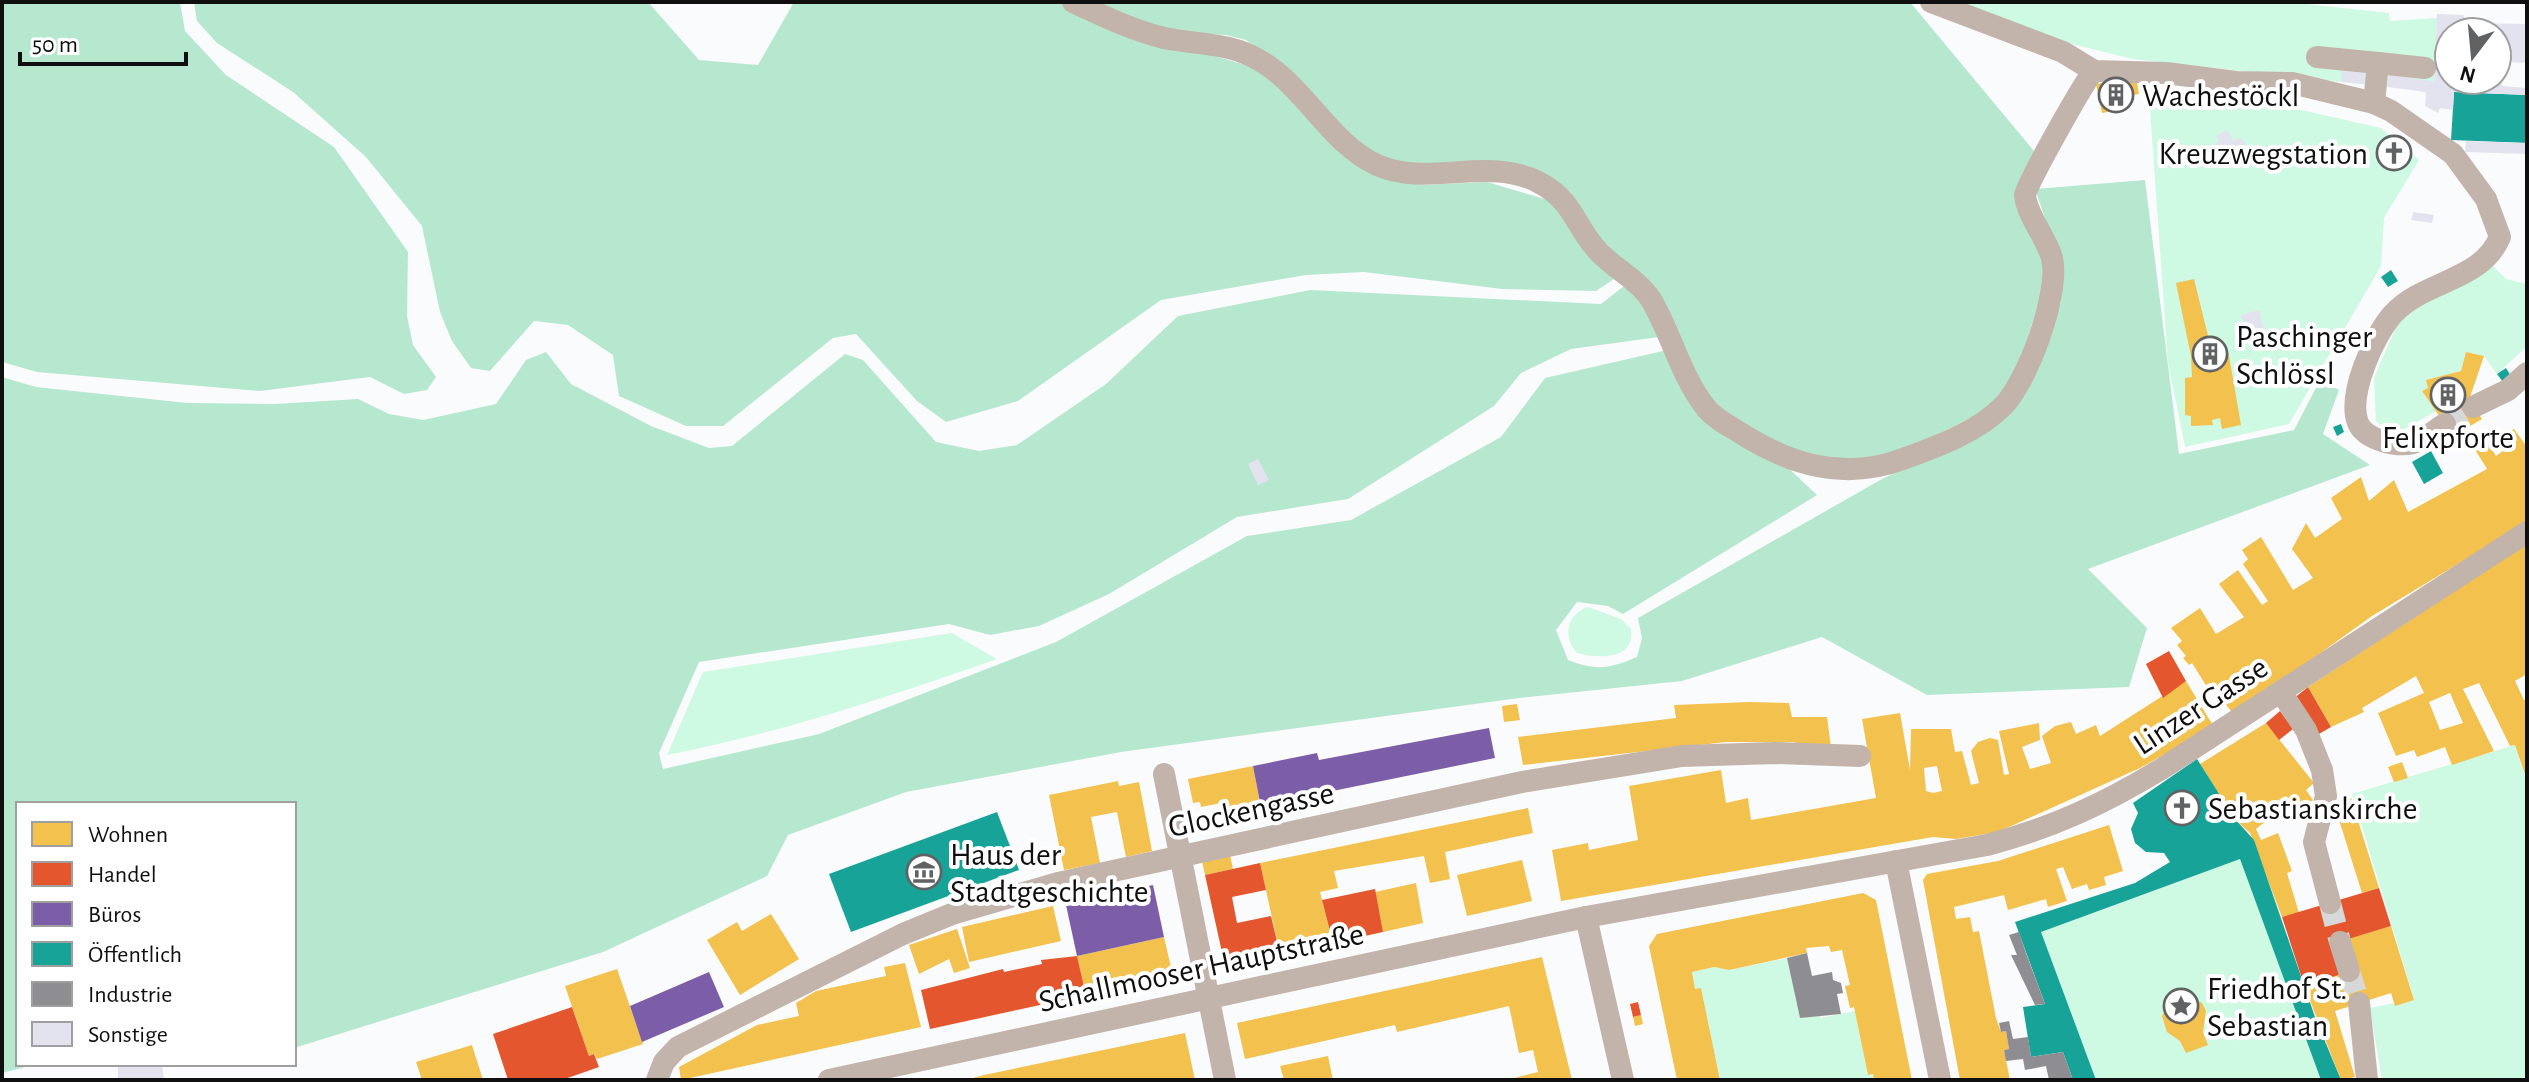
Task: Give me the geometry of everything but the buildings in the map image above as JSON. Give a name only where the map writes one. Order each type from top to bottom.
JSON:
[{"type":"street","points":[[1073,2],[1127,27],[1166,38],[1232,47],[1247,53],[1287,77],[1355,152],[1378,165],[1419,174],[1485,169],[1538,181],[1574,210],[1596,250],[1653,301],[1669,341],[1703,404],[1716,418],[1785,458],[1815,468],[1885,466],[1936,447],[1987,419],[2016,390],[2033,352],[2050,298],[2053,265],[2025,195],[2027,183],[2062,127],[2085,78],[2094,71]]},
{"type":"street","points":[[1931,2],[2063,52],[2094,71],[2292,83],[2374,103],[2391,111],[2453,154],[2486,199],[2500,237],[2495,250],[2478,267],[2416,297],[2393,314],[2375,337],[2361,379],[2356,412],[2359,425],[2376,438],[2411,444],[2445,424]]},
{"type":"street","points":[[2317,57],[2425,68]]},
{"type":"street","points":[[2374,103],[2378,63]]},
{"type":"street","points":[[2473,407],[2508,390],[2527,373]]},
{"type":"street","name":"Linzer Gasse","points":[[1586,917],[1884,858],[1987,845],[2074,817],[2163,768],[2527,532]]},
{"type":"street","points":[[2281,692],[2306,730],[2322,770],[2326,796],[2314,842],[2330,903]]},
{"type":"street","name":"Glockengasse","points":[[657,1080],[664,1062],[678,1047],[903,934],[952,914],[1058,883],[1522,782],[1682,756],[1775,753],[1860,756]]},
{"type":"street","points":[[1164,774],[1225,1080]]},
{"type":"street","points":[[1884,858],[1940,1080]]},
{"type":"street","points":[[1586,917],[1623,1080]]},
{"type":"street","name":"Schallmooser Hauptstraße","points":[[829,1080],[896,1073],[1207,997],[1586,917]]},
{"type":"street","points":[[2340,942],[2349,971]]},
{"type":"street","points":[[2359,1003],[2367,1080]]},
{"type":"green space","points":[[2,2],[180,2],[185,31],[226,75],[334,147],[408,252],[407,316],[413,345],[436,377],[427,390],[404,394],[370,377],[260,391],[37,372],[2,362]]},
{"type":"green space","points":[[194,2],[648,2],[699,60],[758,65],[794,2],[1058,2],[1116,28],[1253,67],[1401,182],[1423,185],[1487,182],[1555,202],[1617,277],[1596,291],[1502,289],[1364,272],[1306,275],[1161,300],[1018,401],[946,422],[917,401],[856,334],[833,338],[723,426],[686,426],[619,396],[613,355],[568,325],[534,321],[490,371],[471,368],[452,341],[440,312],[422,226],[366,157],[293,92],[217,43],[197,21]]},
{"type":"green space","points":[[1087,2],[1910,2],[2034,151],[2019,187],[2043,262],[2041,296],[2016,374],[1985,411],[1917,445],[1855,464],[1794,454],[1709,401],[1619,262],[1544,177],[1403,166],[1357,146],[1281,67],[1246,40],[1226,35],[1176,33]]},
{"type":"green space","points":[[1943,2],[2287,2],[2389,13],[2390,21],[2433,18],[2433,82],[2387,87],[2133,59],[2015,30]]},
{"type":"green space","points":[[2149,95],[2297,109],[2381,128],[2419,160],[2384,218],[2381,266],[2289,424],[2185,447],[2168,362]]},
{"type":"green space","points":[[2145,180],[2179,454],[2294,430],[2320,380],[2339,390],[2323,434],[2370,465],[2088,569],[2147,628],[2129,687],[1927,695],[1822,637],[1682,681],[1519,698],[1121,752],[906,792],[788,835],[767,876],[603,952],[296,1047],[296,802],[16,802],[16,1066],[29,1066],[2,1073],[2,377],[36,387],[187,403],[275,404],[358,399],[389,414],[423,420],[496,404],[526,360],[546,352],[571,384],[651,426],[709,448],[732,446],[845,354],[863,360],[936,442],[979,451],[1017,445],[1106,384],[1178,316],[1310,290],[1601,304],[1628,283],[1647,303],[1659,337],[1571,349],[1521,373],[1494,406],[1348,499],[1237,517],[1109,594],[1039,626],[990,635],[949,624],[699,662],[659,753],[663,769],[819,734],[1056,642],[1247,536],[1351,520],[1501,437],[1545,378],[1667,350],[1703,413],[1782,462],[1817,495],[1623,614],[1608,606],[1577,602],[1556,630],[1568,660],[1595,667],[1610,666],[1637,657],[1642,638],[1638,618],[1882,479],[1960,442],[2026,383],[2061,302],[2061,265],[2035,189]]},
{"type":"green space","points":[[2492,265],[2506,279],[2527,284],[2527,346],[2497,374],[2484,356],[2466,352],[2461,371],[2426,380],[2428,388],[2422,391],[2436,411],[2398,433],[2385,429],[2376,421],[2374,378],[2403,311]]},
{"type":"green space","points":[[1588,607],[1621,619],[1631,629],[1628,647],[1614,655],[1577,653],[1569,640],[1569,627],[1575,615]]},
{"type":"green space","points":[[952,633],[997,659],[793,725],[667,755],[703,672]]},
{"type":"green space","points":[[2515,745],[2527,782],[2527,1080],[2382,1080],[2370,1008],[2414,999],[2352,794]]},
{"type":"green space","name":"Friedhof St. Sebastian","points":[[2240,859],[2321,1080],[2096,1080],[2041,932]]},
{"type":"green space","points":[[1787,958],[1800,1018],[1820,1014],[1821,1018],[1855,1011],[1868,1075],[1873,1074],[1874,1080],[1720,1080],[1701,988],[1695,989],[1692,972],[1714,967],[1729,970]]},
{"type":"tunnel","points":[[2445,424],[2473,407]]},
{"type":"tunnel","points":[[2330,903],[2340,942]]},
{"type":"tunnel","points":[[2349,971],[2359,1003]]},
{"type":"place","name":"Wachestöckl","points":[[2116,95]]},
{"type":"place","name":"Kreuzwegstation","points":[[2394,153]]},
{"type":"place","name":"Paschinger Schlössl","points":[[2210,354]]},
{"type":"place","name":"Felixpforte","points":[[2448,395]]},
{"type":"place","name":"Sebastianskirche","points":[[2182,808]]},
{"type":"place","name":"Haus der Stadtgeschichte","points":[[924,872]]},
{"type":"place","name":"Friedhof St. Sebastian","points":[[2181,1006]]}]
